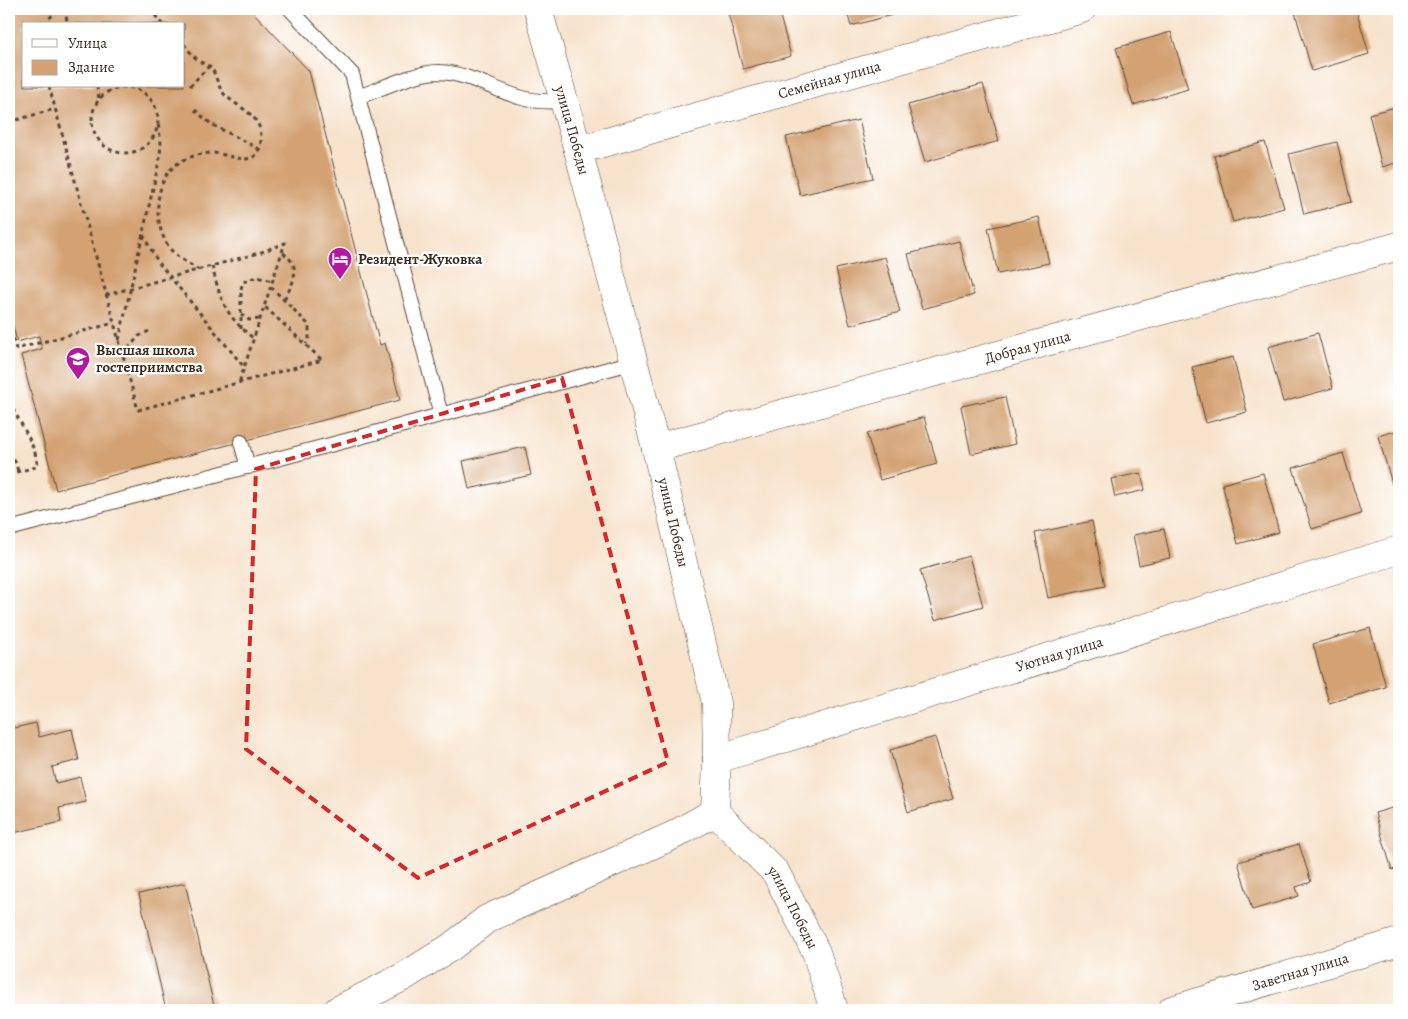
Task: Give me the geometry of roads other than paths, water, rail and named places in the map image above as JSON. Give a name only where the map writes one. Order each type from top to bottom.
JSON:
[{"type":"street","name":"улица Победы","points":[[538,9],[578,150],[634,362],[716,703],[717,759],[715,812],[776,872],[816,952],[834,1010]]},
{"type":"street","name":"Семейная улица","points":[[578,150],[1082,9]]},
{"type":"street","name":"Добрая улица","points":[[656,448],[1399,246]]},
{"type":"street","name":"Уютная улица","points":[[717,759],[1399,550]]},
{"type":"street","points":[[338,1010],[405,976],[451,947],[487,919],[665,839],[715,812]]},
{"type":"street","name":"Заветная улица","points":[[1172,1010],[1399,942]]},
{"type":"lane","points":[[290,9],[352,74],[441,415]]},
{"type":"lane","points":[[358,97],[420,75],[437,72],[487,84],[518,97],[544,102],[564,101]]},
{"type":"lane","points":[[9,528],[248,467],[634,362]]},
{"type":"lane","points":[[241,442],[248,467]]},
{"type":"place","name":"Резидент-Жуковка","points":[[340,280]]},
{"type":"place","name":"Высшая школа гостеприимства","points":[[78,380]]}]
